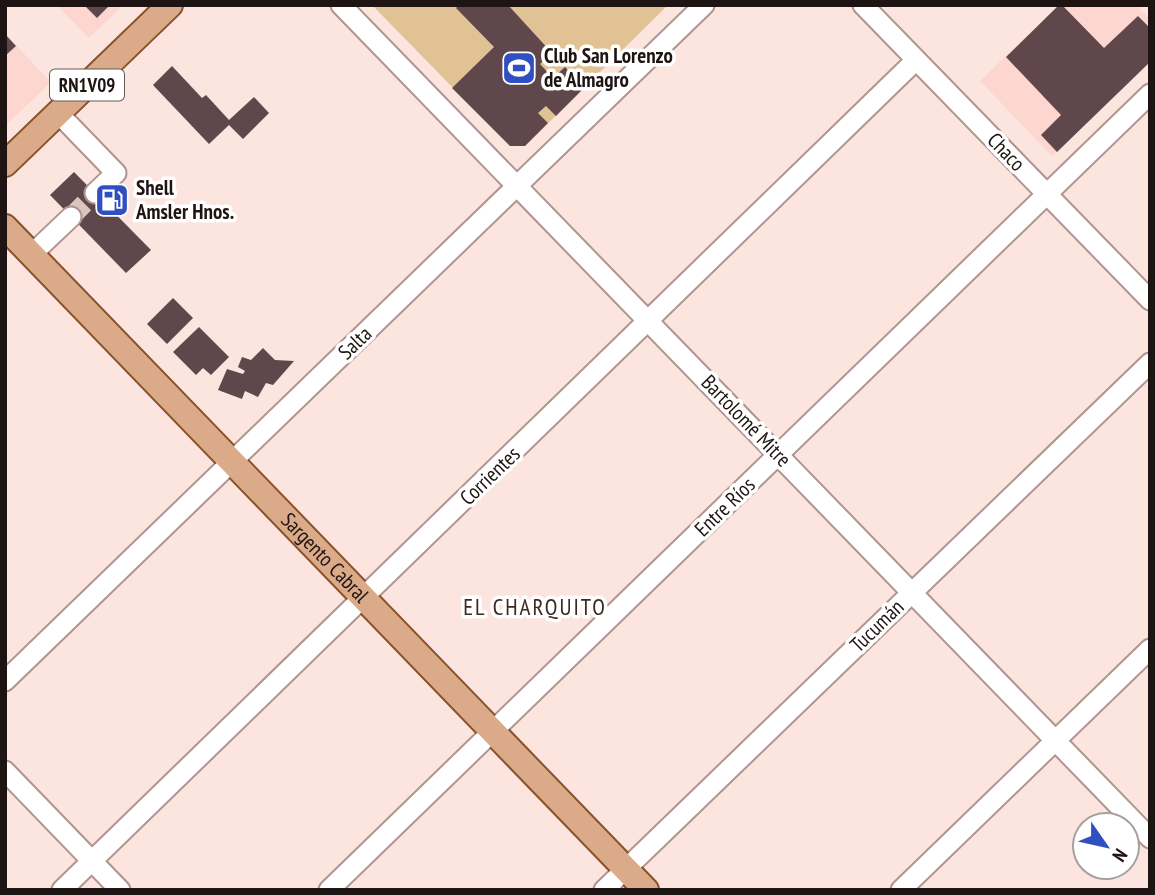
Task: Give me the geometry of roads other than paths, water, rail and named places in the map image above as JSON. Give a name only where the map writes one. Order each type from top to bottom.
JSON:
[{"type":"main road","name":"RN1V09","points":[[5,164],[170,5]]},
{"type":"main road","name":"Sargento Cabral","points":[[5,227],[646,890]]},
{"type":"street","name":"Bartolomé Mitre","points":[[341,5],[1150,838]]},
{"type":"street","name":"Salta","points":[[5,681],[704,5]]},
{"type":"street","name":"Chaco","points":[[863,5],[1150,300]]},
{"type":"street","name":"Corrientes","points":[[61,890],[916,60]]},
{"type":"street","name":"Entre Ríos","points":[[329,890],[1150,94]]},
{"type":"street","points":[[58,113],[116,173],[96,193]]},
{"type":"street","points":[[32,254],[71,218]]},
{"type":"street","name":"Tucumán","points":[[604,890],[1150,363]]},
{"type":"street","points":[[901,890],[1150,649]]},
{"type":"street","points":[[5,771],[120,890]]},
{"type":"tunnel","points":[[71,217],[95,193]]},
{"type":"place","name":"Club San Lorenzo de Almagro","points":[[519,68]]},
{"type":"place","name":"Shell Amsler Hnos.","points":[[112,200]]},
{"type":"district","name":"EL CHARQUITO","points":[[535,607]]}]
